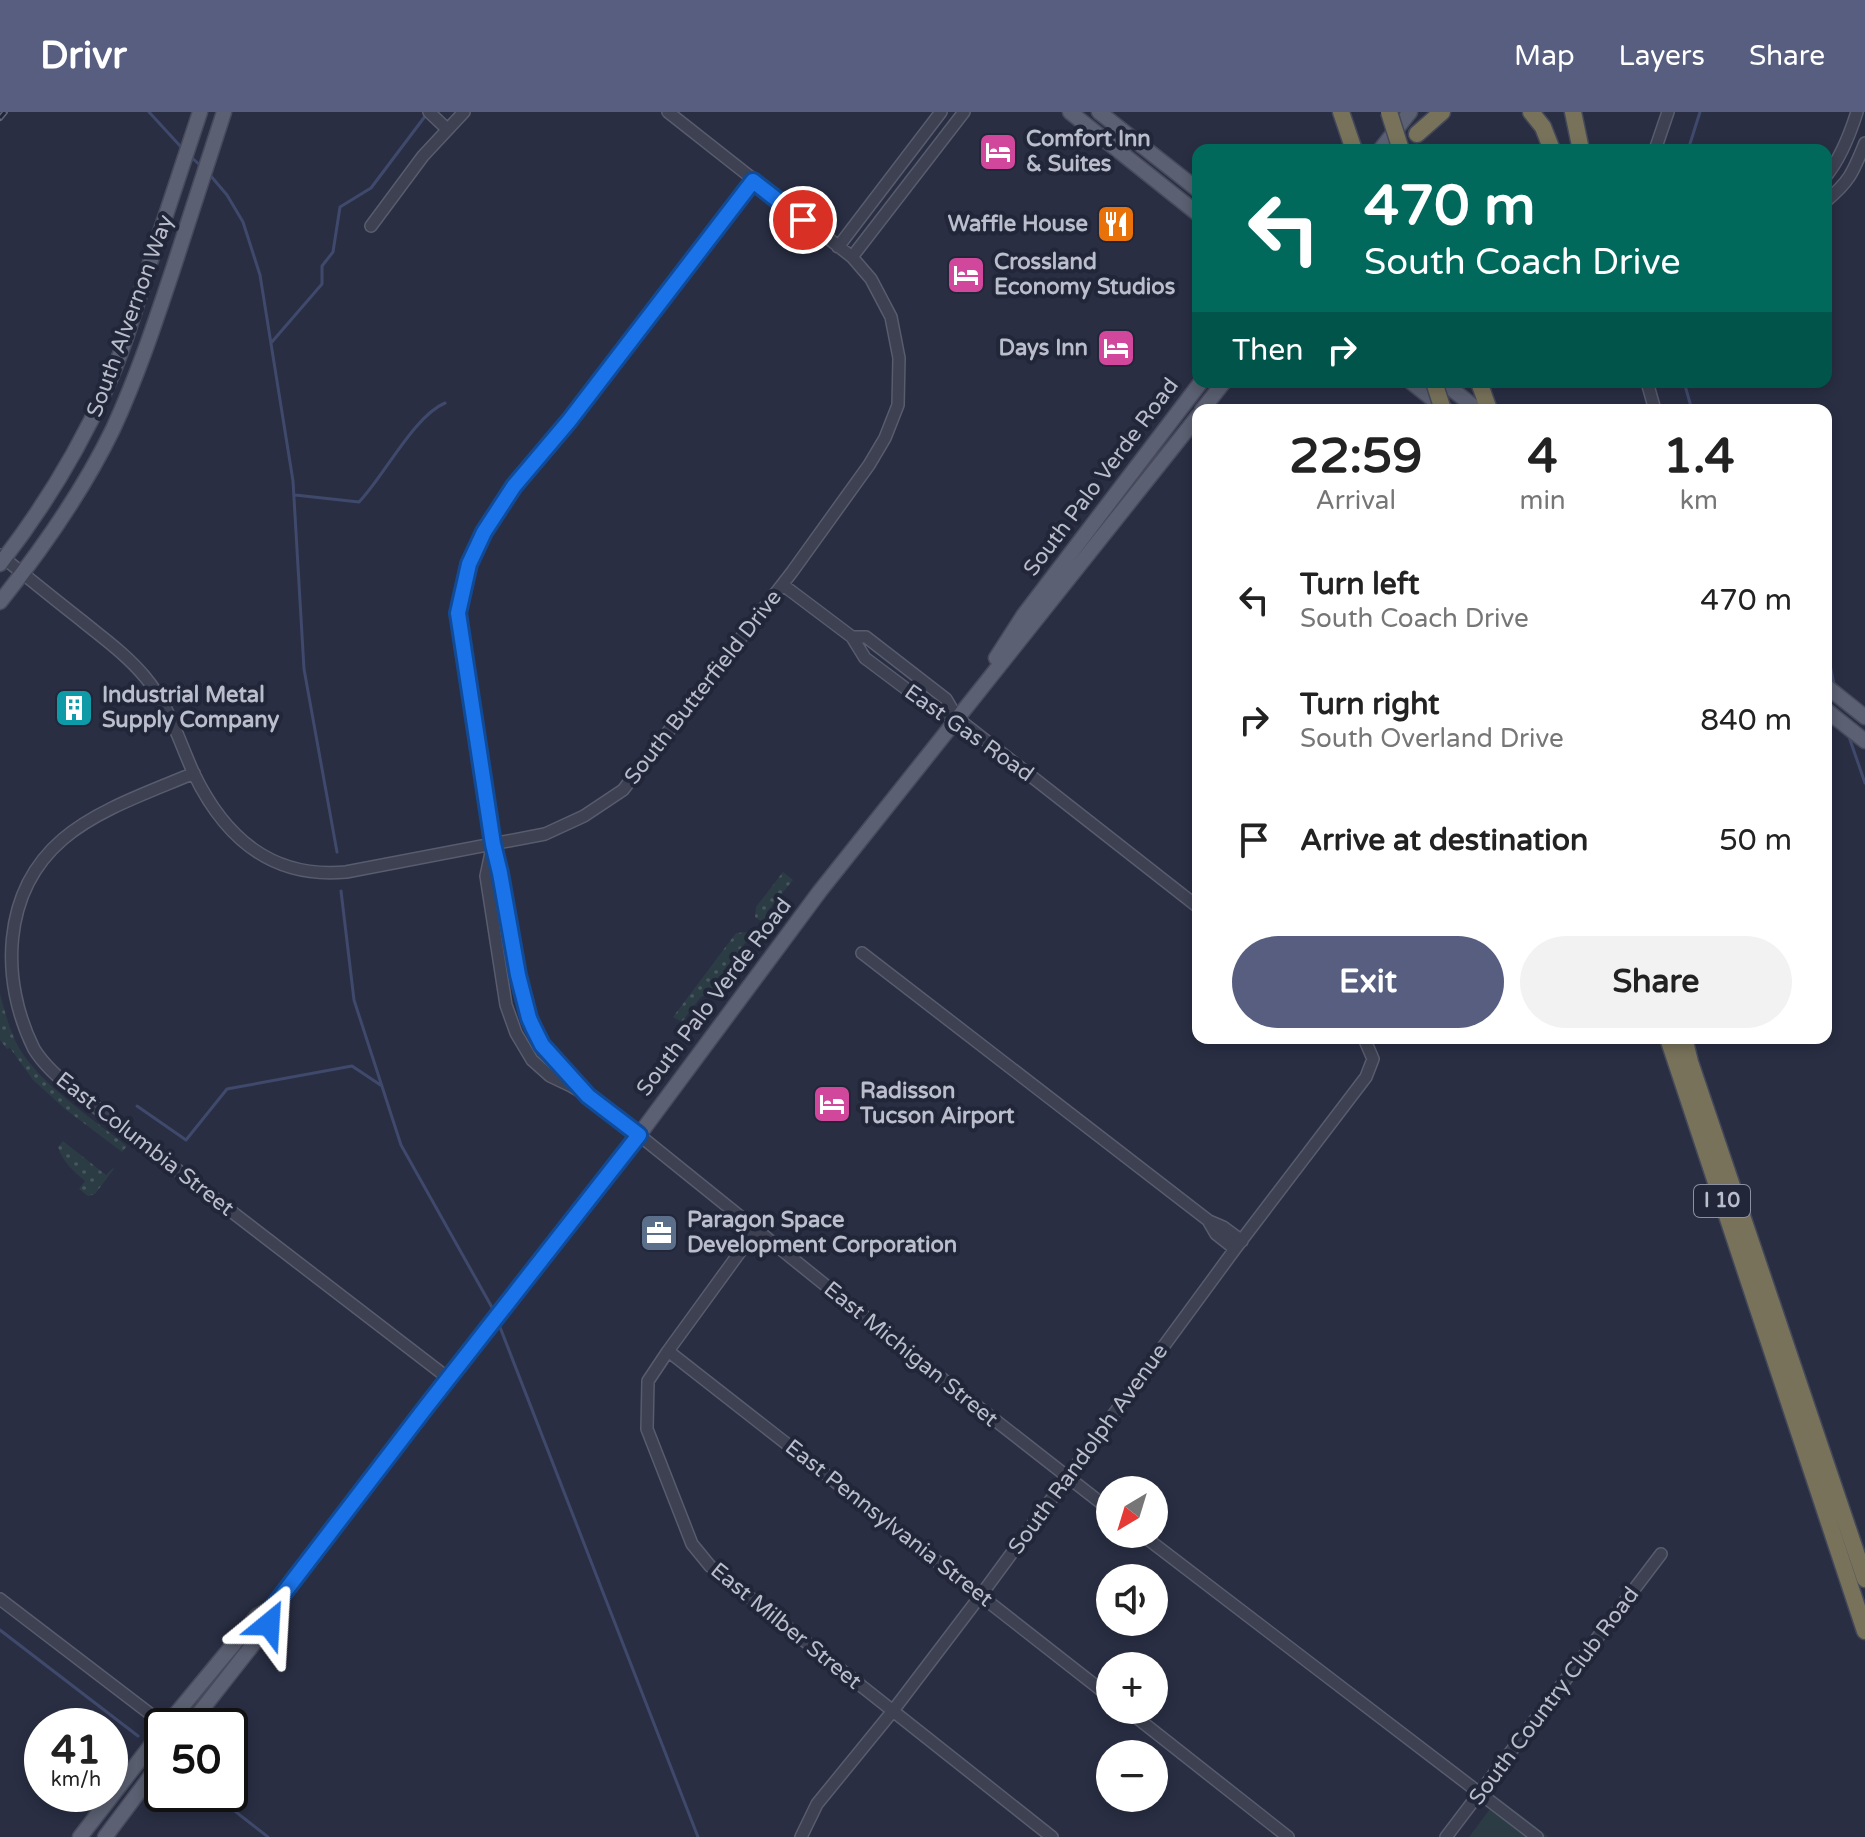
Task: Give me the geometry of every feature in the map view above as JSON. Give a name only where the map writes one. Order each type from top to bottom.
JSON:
[{"type":"highway","points":[[1341,112],[1352,144]]},
{"type":"highway","points":[[1417,134],[1442,112]]},
{"type":"highway","points":[[1531,112],[1543,127],[1550,144]]},
{"type":"highway","points":[[1573,112],[1580,144]]},
{"type":"highway","points":[[1390,116],[1402,144]]},
{"type":"highway","name":"I 10","points":[[1670,1044],[1865,1631]]},
{"type":"highway","name":"I 10","points":[[1686,1044],[1865,1579]]},
{"type":"main road","name":"South Alvernon Way","points":[[1,559],[24,534],[56,484],[106,389],[200,112]]},
{"type":"main road","name":"South Alvernon Way","points":[[0,602],[23,574],[81,488],[121,410],[149,339],[224,112]]},
{"type":"main road","points":[[1070,112],[1192,209]]},
{"type":"main road","points":[[1099,112],[1192,185]]},
{"type":"main road","points":[[1385,144],[1410,112]]},
{"type":"main road","points":[[1409,144],[1434,112]]},
{"type":"main road","name":"South Palo Verde Road","points":[[957,718],[1023,616],[1196,388]]},
{"type":"main road","name":"South Palo Verde Road","points":[[1207,404],[1219,388]]},
{"type":"main road","points":[[1418,388],[1438,404]]},
{"type":"main road","points":[[1450,388],[1470,404]]},
{"type":"main road","name":"South Palo Verde Road","points":[[181,1708],[257,1616],[273,1607],[639,1135],[820,891],[1192,424]]},
{"type":"main road","points":[[1062,586],[1063,575],[1093,535],[1106,507]]},
{"type":"main road","points":[[1832,691],[1860,713]]},
{"type":"main road","points":[[1832,715],[1865,741]]},
{"type":"main road","name":"South Palo Verde Road","points":[[203,1708],[269,1624],[273,1607]]},
{"type":"main road","points":[[80,1837],[144,1754]]},
{"type":"main road","points":[[105,1837],[144,1785]]},
{"type":"street","points":[[371,226],[423,156],[464,112]]},
{"type":"street","name":"South Butterfield Drive","points":[[194,773],[211,805],[236,836],[262,855],[292,868],[320,873],[346,872],[545,834],[584,816],[623,790],[783,585],[885,438],[898,405],[899,358],[891,317],[871,279],[852,257],[668,112]]},
{"type":"street","points":[[838,247],[941,112]]},
{"type":"street","points":[[852,257],[964,112]]},
{"type":"street","points":[[1657,144],[1668,112]]},
{"type":"street","points":[[1832,169],[1857,112]]},
{"type":"street","points":[[430,113],[447,129]]},
{"type":"street","points":[[1852,128],[1865,133]]},
{"type":"street","points":[[1832,196],[1851,175],[1865,143]]},
{"type":"street","points":[[588,1096],[542,1045],[529,1018],[493,844],[458,613],[469,564],[484,532],[514,486],[569,421],[753,181]]},
{"type":"street","points":[[852,257],[849,241],[876,206],[886,184]]},
{"type":"street","points":[[1,559],[117,649],[145,677],[167,711],[194,773]]},
{"type":"street","name":"East Gas Road","points":[[783,585],[852,637],[865,658],[937,712],[957,718],[1192,902]]},
{"type":"street","name":"East Columbia Street","points":[[194,773],[88,821],[61,840],[36,868],[19,900],[7,946],[7,971],[15,1011],[36,1052],[72,1089],[448,1378]]},
{"type":"street","points":[[493,844],[486,876],[506,1005],[516,1033],[532,1060],[550,1076],[588,1096]]},
{"type":"street","points":[[862,953],[1209,1221],[1223,1227],[1238,1245]]},
{"type":"street","points":[[516,1033],[533,1027]]},
{"type":"street","name":"South Randolph Avenue","points":[[801,1837],[817,1804],[981,1595],[1238,1245],[1366,1077],[1373,1059],[1367,1044]]},
{"type":"street","name":"East Michigan Street","points":[[588,1096],[1096,1499]]},
{"type":"street","name":"East Milber Street","points":[[756,1230],[648,1381],[647,1429],[692,1544],[710,1566],[1052,1837]]},
{"type":"street","name":"East Pennsylvania Street","points":[[668,1351],[1096,1686]]},
{"type":"street","points":[[1159,1548],[1537,1837]]},
{"type":"street","name":"South Country Club Road","points":[[1446,1837],[1661,1554]]},
{"type":"street","points":[[0,1599],[144,1709]]},
{"type":"street","points":[[1145,1724],[1288,1837]]},
{"type":"shaded area","points":[[783,872],[793,880],[767,912],[771,928],[755,917],[756,907]]},
{"type":"shaded area","points":[[750,932],[759,939],[745,943],[714,989],[700,998],[682,1022],[673,1017],[736,933]]},
{"type":"shaded area","points":[[0,994],[13,1035],[29,1062],[68,1101],[127,1146],[122,1152],[65,1109],[33,1080],[10,1048],[7,1049],[0,1040]]},
{"type":"shaded area","points":[[63,1141],[106,1175],[114,1169],[95,1194],[88,1196],[79,1189],[85,1181],[63,1157],[58,1147]]},
{"type":"shaded area","points":[[1498,1798],[1549,1837],[1469,1837]]},
{"type":"waterway","points":[[149,112],[182,148]]},
{"type":"waterway","points":[[1690,144],[1700,112]]},
{"type":"waterway","points":[[271,343],[322,284],[322,266],[333,252],[340,207],[371,188],[426,115]]},
{"type":"waterway","points":[[190,156],[202,167]]},
{"type":"waterway","points":[[210,175],[227,195],[243,222],[260,275],[293,481],[304,669],[337,852]]},
{"type":"waterway","points":[[1686,388],[1690,404]]},
{"type":"waterway","points":[[295,495],[359,502],[422,420],[445,403]]},
{"type":"waterway","points":[[1832,674],[1834,684]]},
{"type":"waterway","points":[[1848,734],[1865,783]]},
{"type":"waterway","points":[[341,891],[354,1000],[401,1145],[494,1311]]},
{"type":"waterway","points":[[137,1106],[186,1140],[227,1089],[352,1066],[382,1086]]},
{"type":"waterway","points":[[498,1322],[698,1837]]},
{"type":"waterway","points":[[0,1630],[138,1736]]},
{"type":"waterway","points":[[236,1812],[268,1837]]},
{"type":"railway","points":[[0,118],[5,112]]},
{"type":"place","name":"Comfort Inn & Suites","points":[[998,152]]},
{"type":"place","name":"Waffle House","points":[[1116,224]]},
{"type":"place","name":"Crossland Economy Studios","points":[[966,275]]},
{"type":"place","name":"Days Inn","points":[[1116,348]]},
{"type":"place","name":"Industrial Metal Supply Company","points":[[74,708]]},
{"type":"place","name":"Radisson Tucson Airport","points":[[832,1104]]},
{"type":"place","name":"Paragon Space Development Corporation","points":[[659,1233]]},
{"type":"route","points":[[269,1624],[273,1607],[639,1135],[588,1096],[542,1045],[529,1018],[493,844],[458,613],[469,564],[484,532],[522,475],[569,421],[753,181],[803,220]]}]
